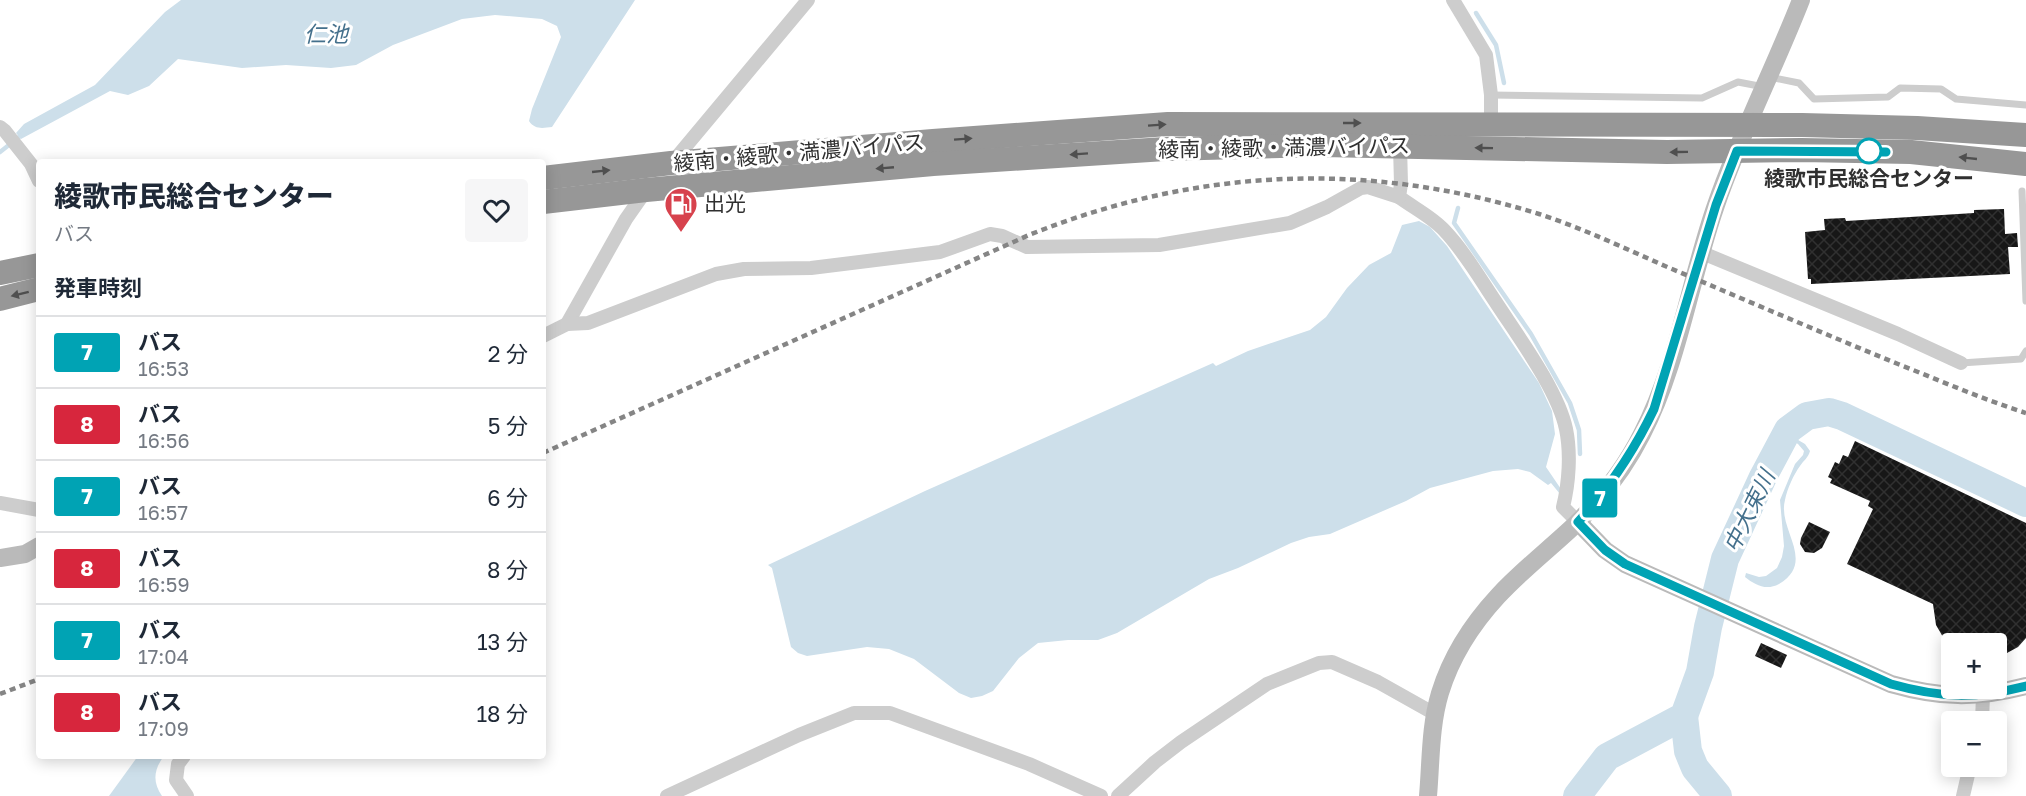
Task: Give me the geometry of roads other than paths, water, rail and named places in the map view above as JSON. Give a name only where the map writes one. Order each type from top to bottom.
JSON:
[{"type":"highway","name":"綾南・綾歌・満濃バイパス","points":[[546,178],[671,163],[1168,124],[1748,125],[1917,128],[2026,135]]},
{"type":"highway","name":"綾南・綾歌・満濃バイパス","points":[[546,202],[646,190],[933,164],[1165,148],[1323,145],[1667,153],[1802,150],[1911,152],[2026,164]]},
{"type":"highway","points":[[0,273],[36,266]]},
{"type":"highway","points":[[0,299],[36,291]]},
{"type":"street","points":[[567,324],[626,219],[646,190],[808,0]]},
{"type":"street","points":[[1453,0],[1486,55],[1491,95],[1491,124]]},
{"type":"street","points":[[1428,796],[1435,714],[1449,669],[1461,645],[1498,596],[1578,522],[1603,494],[1642,435],[1654,409],[1669,364],[1700,252],[1716,205],[1801,0]]},
{"type":"street","points":[[0,127],[13,140],[36,175]]},
{"type":"street","points":[[1399,197],[1400,146]]},
{"type":"street","points":[[546,334],[567,324],[588,323],[716,274],[744,269],[812,268],[940,252],[990,234],[1002,236],[1027,247],[1159,245],[1290,223],[1327,207],[1361,188],[1368,187],[1399,197],[1443,228],[1512,328],[1556,398],[1566,429],[1567,475],[1563,507],[1605,550],[1625,564],[1891,684],[1920,692],[1941,694]]},
{"type":"street","points":[[1700,252],[1887,329],[1961,363]]},
{"type":"street","points":[[0,503],[36,509]]},
{"type":"street","points":[[0,558],[25,554],[36,548]]},
{"type":"street","points":[[1118,796],[1181,741],[1267,684],[1319,663],[1332,662],[1378,682],[1435,714]]},
{"type":"street","points":[[2007,690],[2026,686]]},
{"type":"street","points":[[667,796],[799,735],[854,713],[890,713],[1029,764],[1101,796]]},
{"type":"street","points":[[182,759],[178,764],[176,780],[187,796]]},
{"type":"street","points":[[1963,796],[1967,777]]},
{"type":"lane","points":[[1491,95],[1702,98],[1738,82],[1766,82],[1798,84],[1814,99],[1888,98],[1899,88],[1941,89],[1956,99],[2026,105]]},
{"type":"lane","points":[[2022,191],[2026,301]]},
{"type":"lane","points":[[1961,363],[2021,359],[2026,351]]},
{"type":"water","name":"仁池","points":[[181,0],[635,0],[552,127],[537,127],[529,121],[561,37],[557,26],[542,19],[495,15],[462,19],[393,45],[356,65],[331,68],[286,65],[242,68],[178,59],[149,86],[128,95],[110,91],[21,139],[16,133],[24,124],[95,85],[165,12]]},
{"type":"water","points":[[1419,221],[1430,227],[1447,246],[1539,383],[1552,411],[1555,434],[1546,467],[1563,492],[1560,494],[1551,483],[1548,485],[1530,472],[1518,469],[1493,471],[1430,488],[1330,534],[1291,543],[1209,579],[1117,633],[1098,640],[1038,643],[1019,658],[993,691],[982,696],[971,698],[959,693],[914,659],[889,649],[867,647],[807,656],[791,647],[772,568],[768,565],[925,491],[1213,363],[1216,366],[1248,351],[1310,330],[1326,317],[1347,288],[1369,265],[1391,253],[1402,225]]},
{"type":"water","points":[[1793,437],[1805,444],[1810,451],[1793,477],[1785,500],[1784,511],[1793,545],[1795,565],[1790,575],[1779,584],[1770,587],[1761,586],[1745,577],[1746,573],[1759,577],[1766,576],[1777,568],[1782,557],[1784,546],[1780,500],[1795,464],[1804,451],[1791,440]]},
{"type":"water","points":[[136,759],[162,759],[156,776],[157,786],[162,796],[109,796]]},
{"type":"waterway","points":[[1476,13],[1496,45],[1504,83]]},
{"type":"waterway","points":[[0,152],[24,133]]},
{"type":"waterway","points":[[1458,208],[1454,223],[1531,334],[1570,403],[1579,430],[1580,454]]},
{"type":"waterway","name":"中大束川","points":[[1577,796],[1607,757],[1684,716],[1700,672],[1708,627],[1725,559],[1763,477],[1788,430],[1807,416],[1829,412],[1842,416],[2026,503]]},
{"type":"waterway","points":[[1786,436],[1794,440]]},
{"type":"waterway","points":[[1684,716],[1688,751],[1695,768],[1718,796]]},
{"type":"railway","points":[[546,452],[1029,235],[1092,213],[1155,196],[1218,185],[1282,179],[1346,179],[1410,185],[1474,197],[1539,214],[1587,232],[1898,364],[2026,413]]},
{"type":"railway","points":[[0,694],[36,680]]},
{"type":"place","name":"綾歌市民総合センター","points":[[1869,151]]},
{"type":"place","name":"出光","points":[[681,233]]}]
